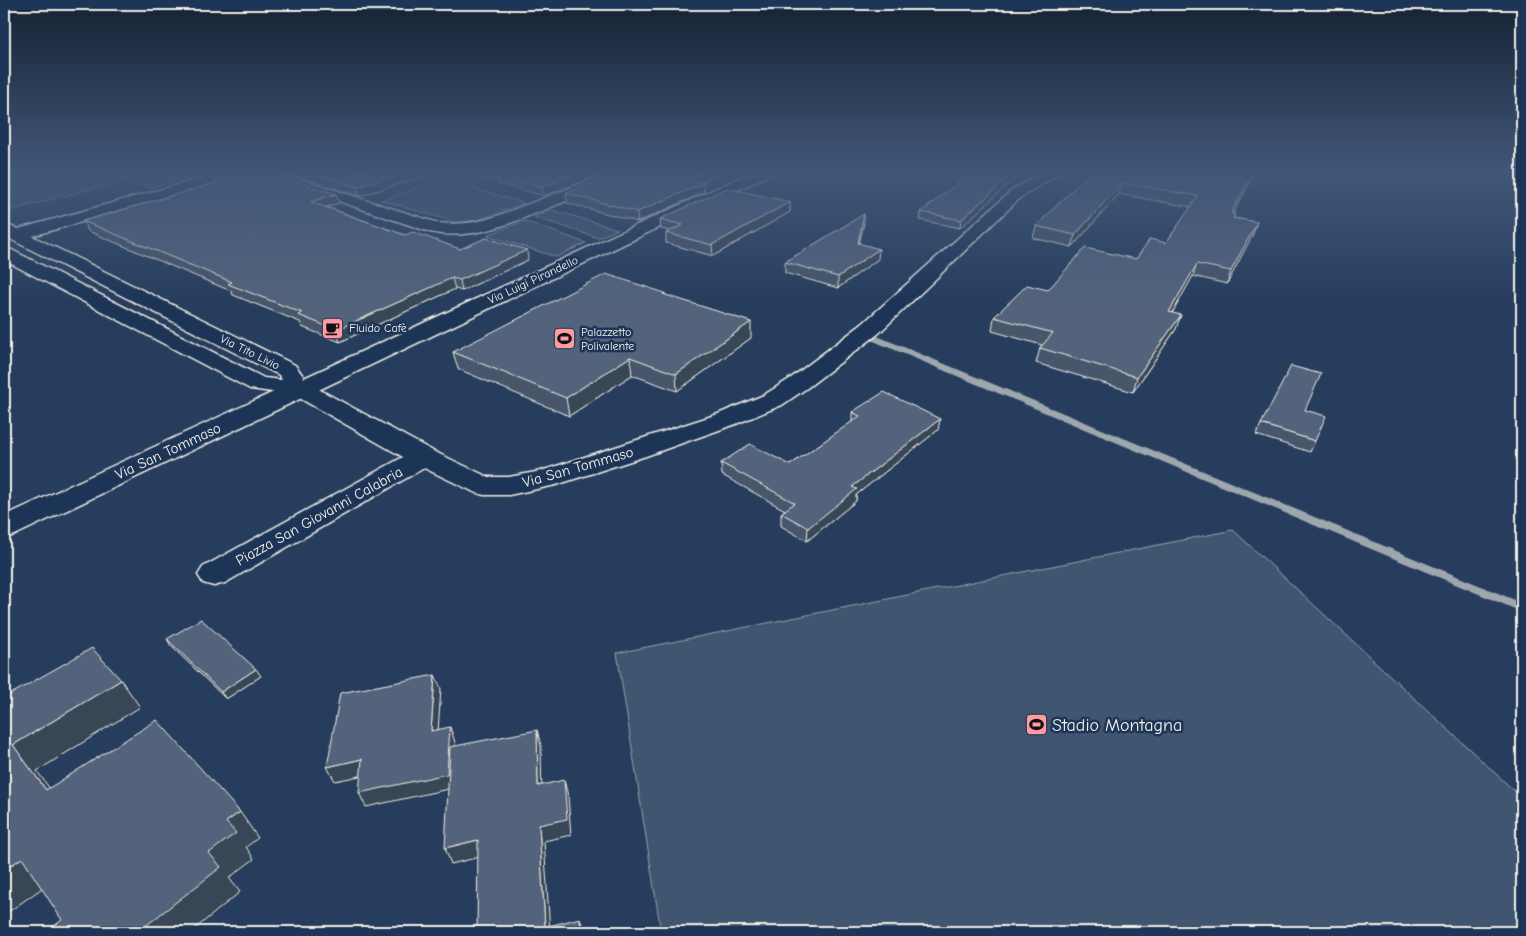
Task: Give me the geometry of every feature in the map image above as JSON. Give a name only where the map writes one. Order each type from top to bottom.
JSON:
[{"type":"street","points":[[10,232],[77,215]]},
{"type":"street","points":[[394,215],[436,228],[460,231],[484,226],[514,215]]},
{"type":"street","name":"Via Luigi Pirandello","points":[[300,390],[673,215]]},
{"type":"street","name":"Via San Tommaso","points":[[4,528],[300,390],[423,457],[484,486],[509,486],[546,479],[637,450],[773,400],[799,383],[870,329],[994,215]]},
{"type":"street","name":"Via Tito Livio","points":[[10,232],[287,370],[300,390]]},
{"type":"street","name":"Via Tito Livio","points":[[4,253],[258,384],[300,390]]},
{"type":"street","points":[[39,270],[67,262]]},
{"type":"street","points":[[73,287],[101,278]]},
{"type":"street","name":"Piazza San Giovanni Calabria","points":[[214,575],[423,457]]},
{"type":"shaded area","points":[[430,215],[492,215],[461,224]]},
{"type":"shaded area","points":[[540,215],[568,215],[618,229],[598,238],[534,217]]},
{"type":"shaded area","points":[[524,221],[586,243],[556,257],[487,235]]},
{"type":"shaded area","name":"Stadio Montagna","points":[[1233,530],[1522,798],[1522,932],[661,932],[617,653]]},
{"type":"building","points":[[105,215],[347,215],[405,235],[413,232],[460,249],[486,238],[527,250],[460,280],[452,278],[336,330],[298,315],[302,313],[228,284],[232,282],[83,221]]},
{"type":"building","points":[[669,215],[767,215],[712,245],[666,233],[683,225],[660,219]]},
{"type":"building","points":[[863,215],[858,243],[879,249],[838,277],[785,262]]},
{"type":"building","points":[[934,215],[967,215],[961,220]]},
{"type":"building","points":[[1048,215],[1093,215],[1075,235],[1036,226]]},
{"type":"building","points":[[1185,215],[1235,215],[1233,218],[1257,222],[1231,271],[1197,264],[1169,312],[1181,315],[1137,377],[1040,348],[1053,333],[994,317],[1027,285],[1048,290],[1085,248],[1136,259],[1150,239],[1166,243]]},
{"type":"building","points":[[606,274],[751,322],[676,374],[630,357],[566,398],[453,352]]},
{"type":"building","points":[[1291,366],[1321,374],[1305,410],[1326,416],[1315,441],[1261,424]]},
{"type":"building","points":[[884,392],[940,419],[852,487],[857,489],[808,528],[781,513],[795,503],[721,463],[750,444],[790,465],[860,416],[852,412]]},
{"type":"building","points":[[201,619],[256,669],[221,692],[167,639]]},
{"type":"building","points":[[92,648],[121,680],[13,745],[46,790],[157,720],[240,812],[226,822],[236,833],[209,853],[221,867],[143,928],[146,932],[46,932],[62,920],[22,858],[4,870],[4,698]]},
{"type":"building","points":[[435,675],[431,731],[450,727],[447,774],[359,793],[362,759],[327,767],[340,693]]},
{"type":"building","points":[[537,730],[538,786],[564,780],[567,819],[539,825],[545,927],[580,918],[581,932],[477,932],[478,840],[445,848],[450,747]]},
{"type":"waterway","points":[[874,338],[1522,608]]},
{"type":"place","name":"Fluido Cafè","points":[[333,328]]},
{"type":"place","name":"Palazzetto Polivalente","points":[[565,339]]},
{"type":"place","name":"Stadio Montagna","points":[[1036,725]]}]
